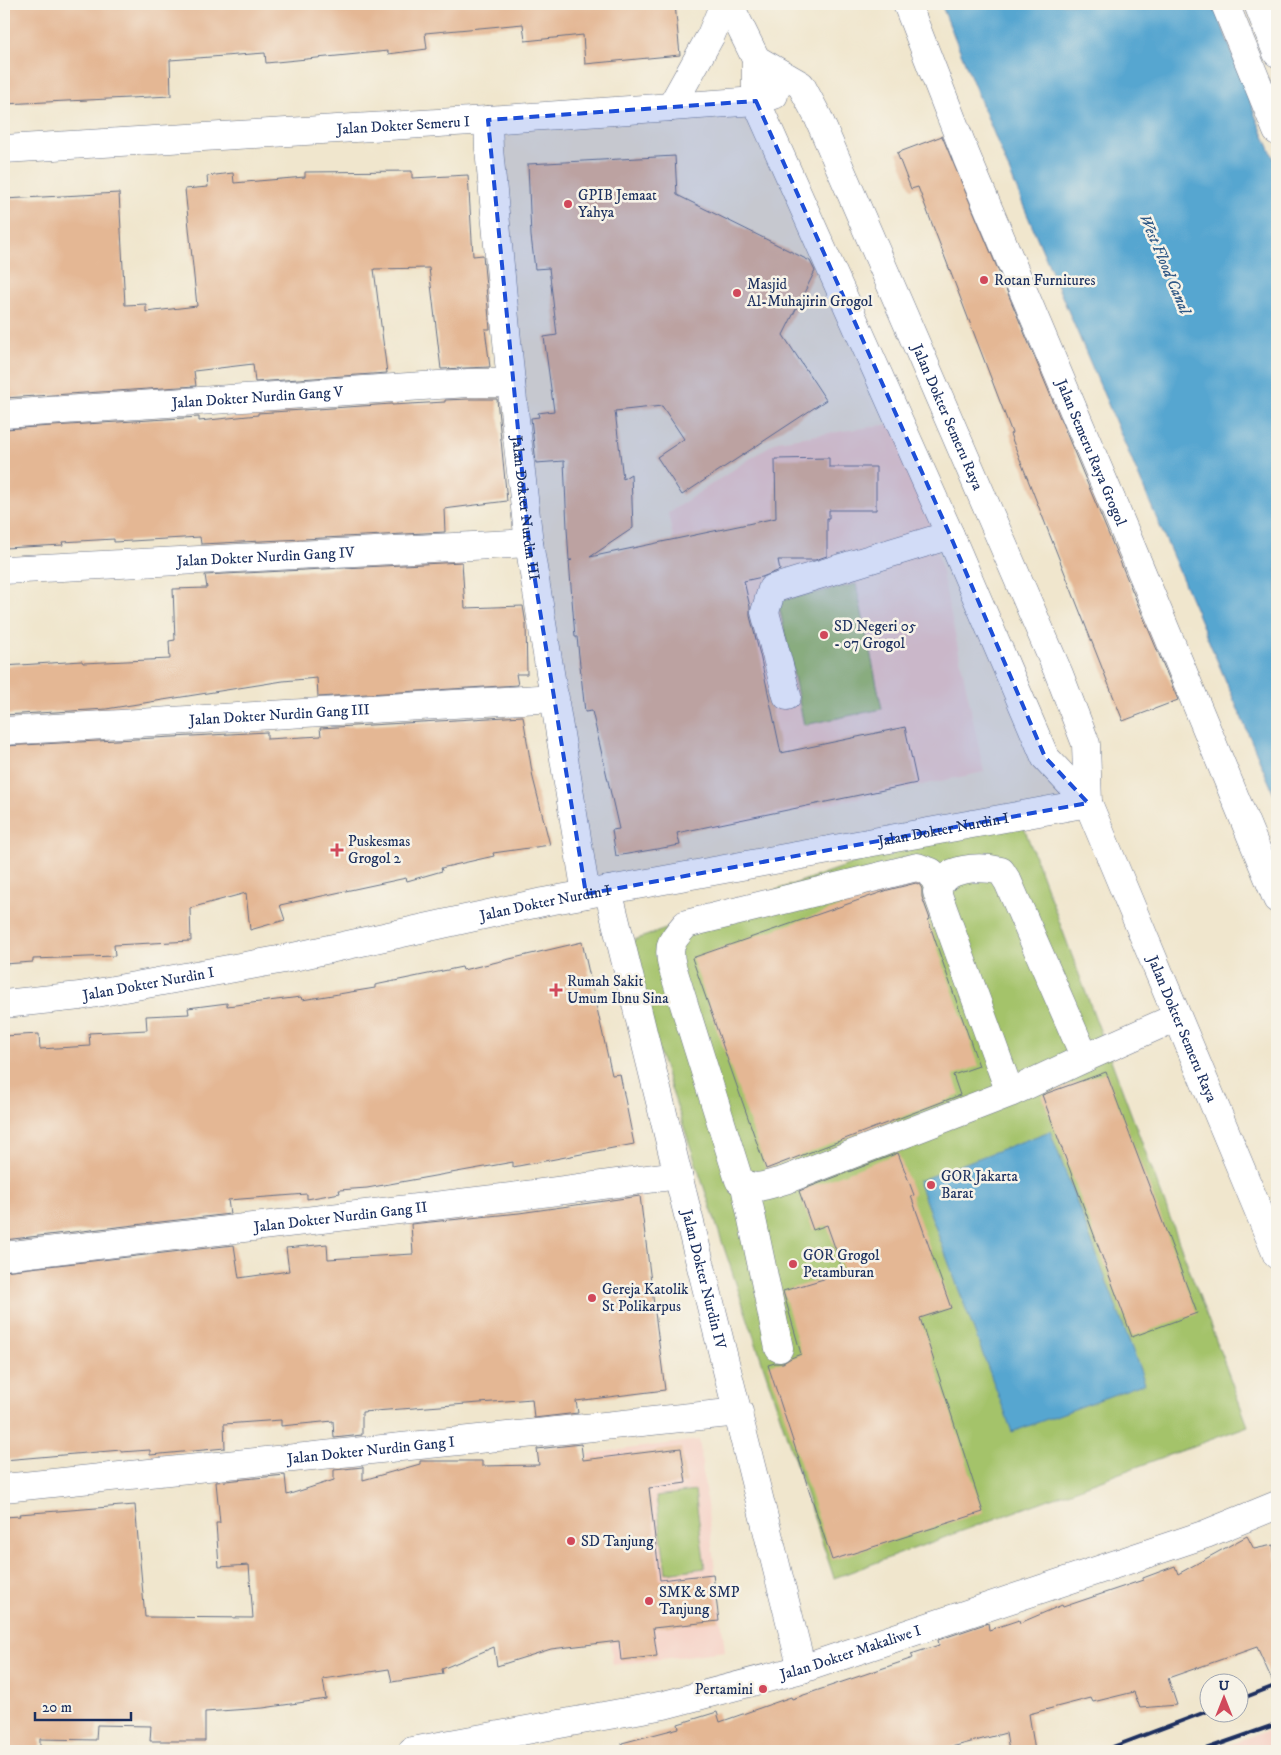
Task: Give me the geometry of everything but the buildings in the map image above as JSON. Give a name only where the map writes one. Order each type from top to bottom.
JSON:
[{"type":"street","points":[[670,106],[711,35],[724,4]]},
{"type":"street","name":"Jalan Dokter Semeru Raya","points":[[729,4],[756,59],[756,101],[950,535],[1045,757],[1088,803],[1277,1255]]},
{"type":"street","name":"Jalan Semeru Raya Grogol","points":[[908,4],[967,158],[1128,538],[1277,899]]},
{"type":"street","points":[[1225,4],[1277,131]]},
{"type":"street","points":[[1258,4],[1277,52]]},
{"type":"street","points":[[756,59],[801,85]]},
{"type":"street","name":"Jalan Dokter Semeru I","points":[[4,149],[488,120],[756,101],[801,85]]},
{"type":"street","name":"Jalan Dokter Semeru Raya","points":[[801,85],[818,117],[1058,674],[1086,744],[1088,803]]},
{"type":"street","name":"Jalan Dokter Nurdin III","points":[[488,120],[489,149],[511,383],[529,543],[555,698],[597,892]]},
{"type":"street","name":"Jalan Dokter Nurdin Gang V","points":[[4,414],[468,384],[511,383]]},
{"type":"street","points":[[787,696],[765,612],[772,589],[950,535]]},
{"type":"street","name":"Jalan Dokter Nurdin Gang IV","points":[[4,570],[529,543]]},
{"type":"street","name":"Jalan Dokter Nurdin Gang III","points":[[4,731],[555,698]]},
{"type":"street","name":"Jalan Dokter Nurdin I","points":[[4,1004],[80,996],[284,959],[543,902],[1088,803]]},
{"type":"street","points":[[938,886],[931,872],[917,867],[686,924],[670,942],[672,966],[739,1180],[746,1186],[756,1188],[785,1180],[1010,1093],[1177,1017]]},
{"type":"street","points":[[1010,1093],[936,892],[938,886],[949,875],[970,868],[986,867],[1001,870],[1085,1058]]},
{"type":"street","name":"Jalan Dokter Nurdin IV","points":[[597,892],[678,1175],[802,1669]]},
{"type":"street","name":"Jalan Dokter Nurdin Gang II","points":[[4,1256],[519,1196],[678,1175]]},
{"type":"street","points":[[746,1186],[779,1348]]},
{"type":"street","name":"Jalan Dokter Nurdin Gang I","points":[[4,1488],[738,1412]]},
{"type":"street","name":"Jalan Dokter Makaliwe I","points":[[412,1751],[664,1705],[802,1669],[1206,1534],[1277,1505]]},
{"type":"highlighted area","points":[[756,101],[950,535],[1045,757],[1088,803],[586,894],[529,543],[488,120]]},
{"type":"shaded area","name":"SD Negeri 05 - 07 Grogol","points":[[910,421],[984,772],[710,829],[695,763],[718,757],[668,513],[777,441]]},
{"type":"shaded area","points":[[699,1440],[725,1651],[613,1665],[588,1454]]},
{"type":"shaded area","points":[[1277,1727],[1277,1751],[1213,1751]]},
{"type":"green space","points":[[856,584],[882,709],[804,725],[778,601]]},
{"type":"green space","name":"GOR Jakarta Barat","points":[[1016,806],[1248,1426],[834,1578],[623,944]]},
{"type":"green space","points":[[695,1491],[705,1568],[666,1573],[656,1496]]},
{"type":"water","name":"West Flood Canal","points":[[941,4],[1214,4],[1255,115],[1277,166],[1277,801],[1024,207]]},
{"type":"water","points":[[1050,1131],[1145,1383],[1012,1432],[918,1181]]},
{"type":"railway","points":[[1248,1696],[1277,1685]]},
{"type":"railway","points":[[1102,1751],[1198,1715]]},
{"type":"railway","points":[[1200,1751],[1277,1724]]},
{"type":"place","name":"GPIB Jemaat Yahya","points":[[568,204]]},
{"type":"place","name":"Rotan Furnitures","points":[[984,280]]},
{"type":"place","name":"Masjid Al-Muhajirin Grogol","points":[[737,293]]},
{"type":"place","name":"SD Negeri 05 - 07 Grogol","points":[[824,635]]},
{"type":"place","name":"Puskesmas Grogol 2","points":[[337,850]]},
{"type":"place","name":"Rumah Sakit Umum Ibnu Sina","points":[[556,990]]},
{"type":"place","name":"GOR Jakarta Barat","points":[[931,1185]]},
{"type":"place","name":"GOR Grogol Petamburan","points":[[793,1264]]},
{"type":"place","name":"Gereja Katolik St Polikarpus","points":[[592,1298]]},
{"type":"place","name":"SD Tanjung","points":[[571,1541]]},
{"type":"place","name":"SMK & SMP Tanjung","points":[[649,1601]]},
{"type":"place","name":"Pertamini","points":[[763,1689]]}]
